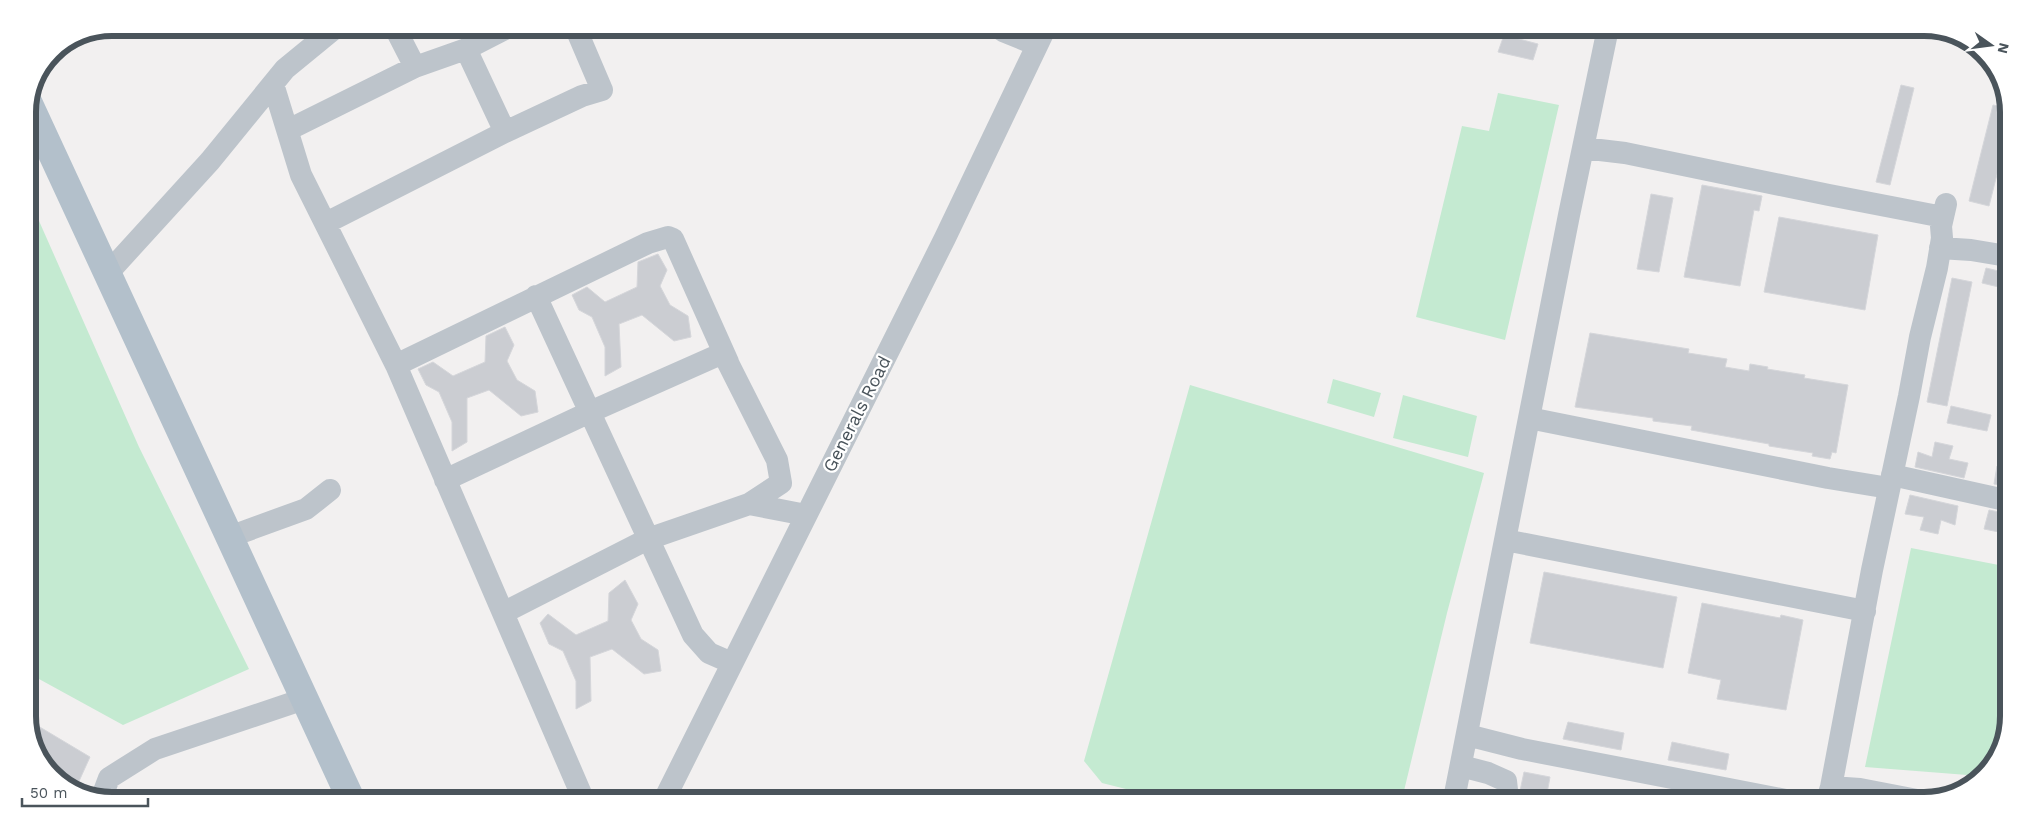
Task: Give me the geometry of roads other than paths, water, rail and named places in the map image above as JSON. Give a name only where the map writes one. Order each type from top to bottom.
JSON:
[{"type":"main road","points":[[36,119],[348,792]]},
{"type":"street","points":[[107,274],[210,161],[285,69],[325,36]]},
{"type":"street","points":[[399,36],[414,67]]},
{"type":"street","points":[[288,130],[414,67],[466,49],[491,36]]},
{"type":"street","points":[[326,224],[505,132],[582,96],[602,90],[579,36]]},
{"type":"street","points":[[1455,792],[1606,36]]},
{"type":"street","name":"Generals Road","points":[[668,792],[945,238],[1040,38]]},
{"type":"street","points":[[466,49],[505,132]]},
{"type":"street","points":[[273,84],[301,175],[396,365],[580,792]]},
{"type":"street","points":[[1583,148],[1625,153],[1829,196],[1945,210],[1940,248],[1864,611],[1829,792]]},
{"type":"street","points":[[396,365],[648,243],[668,237],[674,239],[728,362]]},
{"type":"street","points":[[1940,248],[1971,250],[2000,255]]},
{"type":"street","points":[[536,296],[693,635],[709,653],[732,663]]},
{"type":"street","points":[[445,480],[590,412],[724,354],[777,460],[781,484],[748,504],[648,539],[503,613]]},
{"type":"street","points":[[1529,418],[1818,476],[1891,482],[2000,499]]},
{"type":"street","points":[[229,537],[306,509],[330,490]]},
{"type":"street","points":[[748,504],[806,514]]},
{"type":"street","points":[[1505,540],[1864,611]]},
{"type":"street","points":[[104,791],[109,778],[155,749],[304,699]]},
{"type":"street","points":[[1466,735],[1522,749],[1745,792]]},
{"type":"street","points":[[1461,766],[1488,773],[1506,782],[1507,792]]},
{"type":"street","points":[[1837,792],[1860,789],[1876,792]]}]
